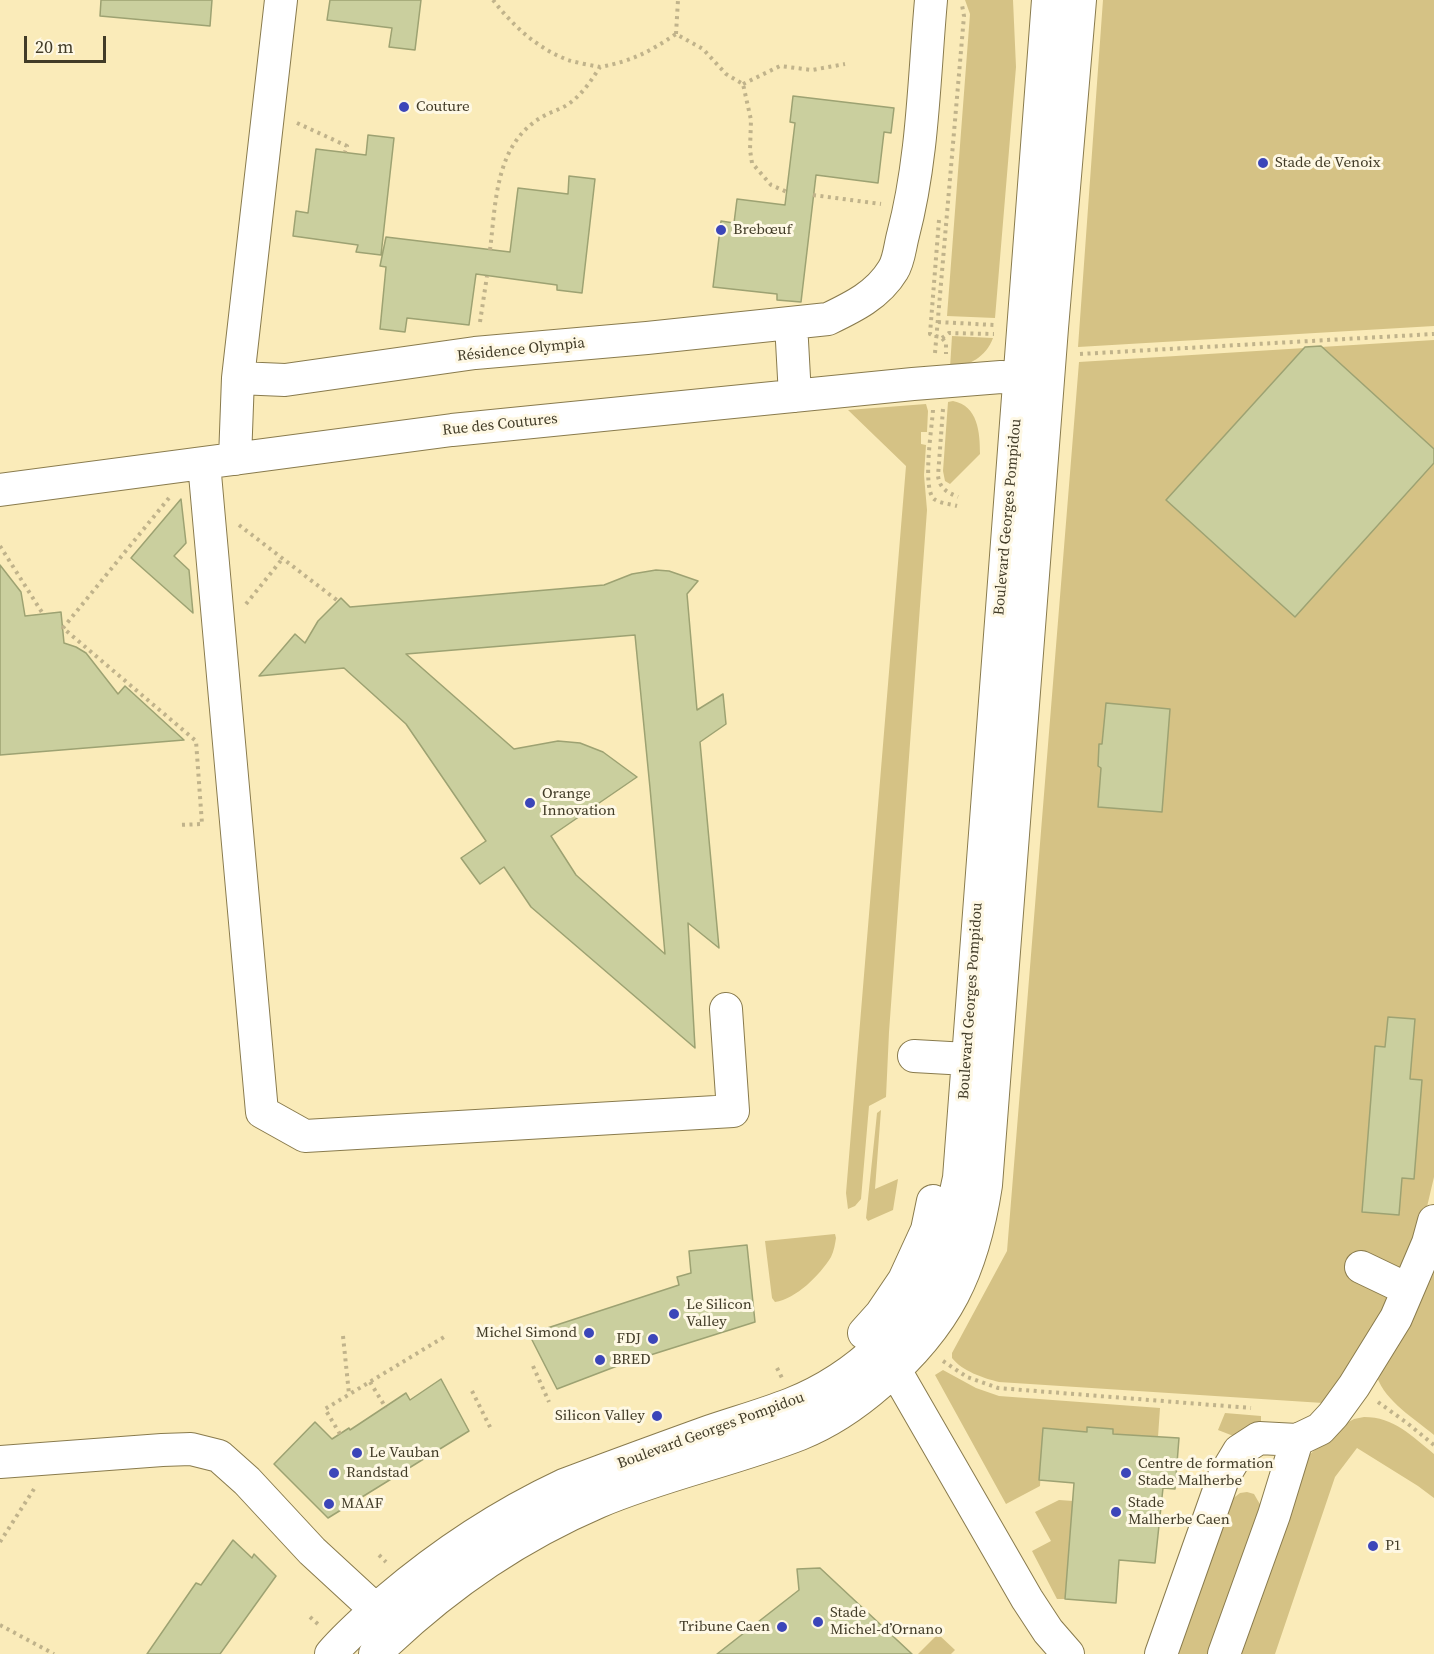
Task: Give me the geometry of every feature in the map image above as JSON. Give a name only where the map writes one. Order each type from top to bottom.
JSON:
[{"type":"street","points":[[235,459],[238,378],[280,0]]},
{"type":"street","name":"Résidence Olympia","points":[[238,378],[285,380],[475,354],[828,319],[851,308],[870,296],[894,268],[910,208],[918,149],[931,0]]},
{"type":"street","name":"Boulevard Georges Pompidou","points":[[1023,378],[1031,0]]},
{"type":"street","name":"Boulevard Georges Pompidou","points":[[320,1645],[370,1604],[419,1550],[454,1524],[543,1473],[699,1415],[786,1388],[830,1361],[878,1352],[881,1314],[904,1280],[927,1230],[957,1059],[1023,378],[1048,0]]},
{"type":"street","points":[[878,1352],[920,1345],[940,1319],[957,1287],[970,1258],[981,1224],[986,1185],[1023,378],[1080,0]]},
{"type":"street","points":[[791,323],[795,396]]},
{"type":"street","name":"Rue des Coutures","points":[[0,490],[452,430],[795,396],[1023,378]]},
{"type":"street","points":[[204,463],[262,1112],[305,1136],[733,1111],[726,1009]]},
{"type":"street","points":[[914,1056],[957,1059]]},
{"type":"street","points":[[1161,1654],[1224,1476],[1239,1451],[1259,1438],[1297,1440],[1320,1429],[1333,1415],[1354,1386],[1396,1317],[1428,1242],[1434,1221]]},
{"type":"street","points":[[1361,1267],[1407,1289]]},
{"type":"street","points":[[375,1654],[461,1579],[520,1540],[570,1515],[621,1494],[802,1433],[850,1408],[878,1352]]},
{"type":"street","points":[[878,1352],[1027,1599],[1048,1631],[1068,1654]]},
{"type":"street","points":[[1224,1654],[1274,1515],[1297,1440]]},
{"type":"street","points":[[0,1462],[191,1449],[219,1456],[247,1481],[312,1551],[370,1604]]},
{"type":"path","points":[[493,0],[522,32],[545,48],[567,60],[600,67],[628,62],[656,48],[676,34]]},
{"type":"path","points":[[676,34],[678,0]]},
{"type":"path","points":[[935,354],[964,16],[960,0]]},
{"type":"path","points":[[676,34],[703,49],[726,74],[743,84],[751,120],[752,163],[771,185],[787,192]]},
{"type":"path","points":[[743,84],[780,66],[812,70],[845,64]]},
{"type":"path","points":[[490,250],[498,184],[507,154],[514,142],[541,117],[566,106],[582,93],[600,67]]},
{"type":"path","points":[[268,109],[347,146],[345,152]]},
{"type":"path","points":[[813,195],[910,208]]},
{"type":"path","points":[[475,354],[487,276]]},
{"type":"path","points":[[938,322],[994,325]]},
{"type":"path","points":[[942,338],[949,333],[994,334]]},
{"type":"path","points":[[1071,354],[1434,334]]},
{"type":"path","points":[[944,398],[938,476],[939,483],[945,491],[958,497]]},
{"type":"path","points":[[933,409],[928,478],[932,496],[936,501],[957,506]]},
{"type":"path","points":[[209,514],[219,515],[243,526],[338,601]]},
{"type":"path","points":[[150,521],[63,628],[196,741],[202,824],[178,825]]},
{"type":"path","points":[[0,546],[43,614]]},
{"type":"path","points":[[343,1336],[349,1395]]},
{"type":"path","points":[[340,1434],[325,1409],[444,1337]]},
{"type":"path","points":[[920,1345],[967,1377],[998,1388],[1253,1409]]},
{"type":"path","points":[[533,1366],[549,1402]]},
{"type":"path","points":[[370,1382],[386,1408]]},
{"type":"path","points":[[1354,1386],[1434,1445]]},
{"type":"path","points":[[472,1392],[492,1431]]},
{"type":"path","points":[[0,1542],[50,1459]]},
{"type":"path","points":[[379,1555],[388,1565]]},
{"type":"path","points":[[310,1617],[320,1645]]},
{"type":"path","points":[[0,1625],[54,1654]]},
{"type":"shaded area","points":[[965,0],[1013,0],[1016,67],[995,318],[947,316],[970,14]]},
{"type":"shaded area","name":"Stade de Venoix","points":[[1103,0],[1434,0],[1434,326],[1078,347]]},
{"type":"shaded area","points":[[952,336],[993,338],[986,350],[976,359],[950,368]]},
{"type":"shaded area","points":[[1434,340],[1434,1177],[1426,1211],[1375,1327],[1323,1403],[999,1382],[973,1373],[956,1363],[952,1358],[952,1353],[1007,1251],[1079,362]]},
{"type":"shaded area","points":[[953,401],[968,408],[973,414],[978,429],[980,454],[950,484],[945,481],[943,471],[948,402]]},
{"type":"shaded area","points":[[926,404],[927,432],[921,432],[921,444],[926,445],[924,475],[927,510],[886,1097],[869,1106],[861,1199],[855,1206],[848,1209],[846,1193],[906,466],[848,410]]},
{"type":"shaded area","points":[[881,1110],[875,1189],[898,1179],[893,1210],[868,1221],[866,1218],[877,1113]]},
{"type":"shaded area","points":[[835,1234],[832,1255],[821,1271],[799,1291],[775,1302],[772,1298],[765,1241]]},
{"type":"shaded area","points":[[1434,1267],[1434,1435],[1394,1402],[1377,1377],[1415,1310]]},
{"type":"shaded area","points":[[943,1370],[976,1388],[999,1396],[1160,1408],[1158,1437],[1113,1434],[1113,1429],[1087,1427],[1087,1432],[1043,1428],[1040,1486],[1006,1504],[935,1375]]},
{"type":"shaded area","points":[[1225,1413],[1261,1416],[1261,1427],[1236,1437],[1218,1430]]},
{"type":"shaded area","points":[[1364,1417],[1394,1424],[1434,1454],[1434,1498],[1357,1448],[1335,1477],[1275,1654],[1236,1654],[1308,1456],[1343,1425]]},
{"type":"shaded area","points":[[1240,1493],[1254,1494],[1261,1506],[1209,1654],[1173,1654],[1231,1500]]},
{"type":"shaded area","points":[[1059,1500],[1073,1501],[1065,1599],[1057,1599],[1032,1551],[1051,1541],[1035,1512]]},
{"type":"shaded area","name":"Stade Michel-d’Ornano","points":[[938,1634],[955,1650],[951,1654],[918,1654]]},
{"type":"building","points":[[101,0],[212,0],[210,26],[100,16]]},
{"type":"building","points":[[330,0],[421,0],[415,50],[389,47],[392,28],[327,20]]},
{"type":"building","points":[[793,96],[894,108],[891,133],[884,132],[878,183],[816,175],[801,302],[777,300],[777,294],[713,287],[721,221],[734,223],[737,199],[785,205],[795,123],[790,122]]},
{"type":"building","points":[[368,135],[394,138],[381,255],[356,252],[358,245],[293,236],[296,211],[308,213],[316,149],[366,155]]},
{"type":"building","points":[[569,176],[595,179],[582,293],[557,290],[557,285],[476,274],[469,325],[407,318],[405,332],[380,329],[386,267],[380,266],[386,237],[510,252],[518,188],[568,194]]},
{"type":"building","points":[[1321,346],[1434,449],[1434,463],[1295,617],[1166,500],[1305,347]]},
{"type":"building","points":[[181,499],[186,543],[174,556],[189,570],[193,613],[131,558]]},
{"type":"building","points":[[0,565],[21,592],[25,616],[61,612],[64,643],[86,653],[118,694],[125,686],[184,740],[0,755]]},
{"type":"building","name":"Orange Innovation","points":[[656,570],[669,571],[698,581],[687,594],[697,710],[723,694],[726,724],[700,742],[719,948],[688,923],[695,1048],[531,907],[504,867],[480,884],[461,858],[486,841],[406,724],[344,668],[259,676],[295,634],[305,643],[318,621],[341,598],[350,607],[604,585],[632,574]],"holes":[[[635,635],[665,954],[576,875],[551,836],[637,777],[603,752],[580,743],[558,741],[514,749],[406,654]]]},
{"type":"building","points":[[1106,703],[1170,709],[1162,812],[1098,807],[1101,768],[1098,766],[1099,744],[1102,744]]},
{"type":"building","points":[[1388,1017],[1415,1019],[1410,1079],[1422,1080],[1414,1179],[1402,1178],[1399,1215],[1362,1212],[1375,1046],[1385,1047]]},
{"type":"building","name":"Le Silicon Valley","points":[[747,1245],[755,1322],[625,1363],[557,1389],[529,1334],[679,1285],[677,1277],[691,1273],[689,1251]]},
{"type":"building","name":"Le Vauban","points":[[441,1379],[469,1431],[328,1518],[274,1464],[315,1422],[332,1439],[349,1428],[350,1430],[406,1393],[410,1400]]},
{"type":"building","name":"Stade Malherbe Caen","points":[[1087,1427],[1113,1429],[1113,1434],[1179,1438],[1175,1489],[1163,1488],[1155,1563],[1119,1560],[1116,1603],[1065,1599],[1074,1483],[1039,1480],[1043,1428],[1087,1432]]},
{"type":"building","points":[[233,1540],[252,1558],[254,1554],[276,1576],[220,1654],[147,1654],[196,1583],[201,1585]]},
{"type":"building","name":"Stade Michel-d’Ornano","points":[[820,1568],[912,1654],[717,1654],[799,1590],[797,1569]]},
{"type":"place","name":"Couture","points":[[404,107]]},
{"type":"place","name":"Stade de Venoix","points":[[1263,163]]},
{"type":"place","name":"Brebœuf","points":[[721,230]]},
{"type":"place","name":"Orange Innovation","points":[[530,803]]},
{"type":"place","name":"Le Silicon Valley","points":[[674,1314]]},
{"type":"place","name":"Michel Simond","points":[[589,1333]]},
{"type":"place","name":"FDJ","points":[[653,1339]]},
{"type":"place","name":"BRED","points":[[600,1360]]},
{"type":"place","name":"Silicon Valley","points":[[657,1416]]},
{"type":"place","name":"Le Vauban","points":[[357,1453]]},
{"type":"place","name":"Randstad","points":[[334,1473]]},
{"type":"place","name":"Centre de formation Stade Malherbe","points":[[1126,1473]]},
{"type":"place","name":"MAAF","points":[[329,1504]]},
{"type":"place","name":"Stade Malherbe Caen","points":[[1116,1512]]},
{"type":"place","name":"P1","points":[[1373,1546]]},
{"type":"place","name":"Stade Michel-d’Ornano","points":[[818,1622]]},
{"type":"place","name":"Tribune Caen","points":[[782,1627]]}]
